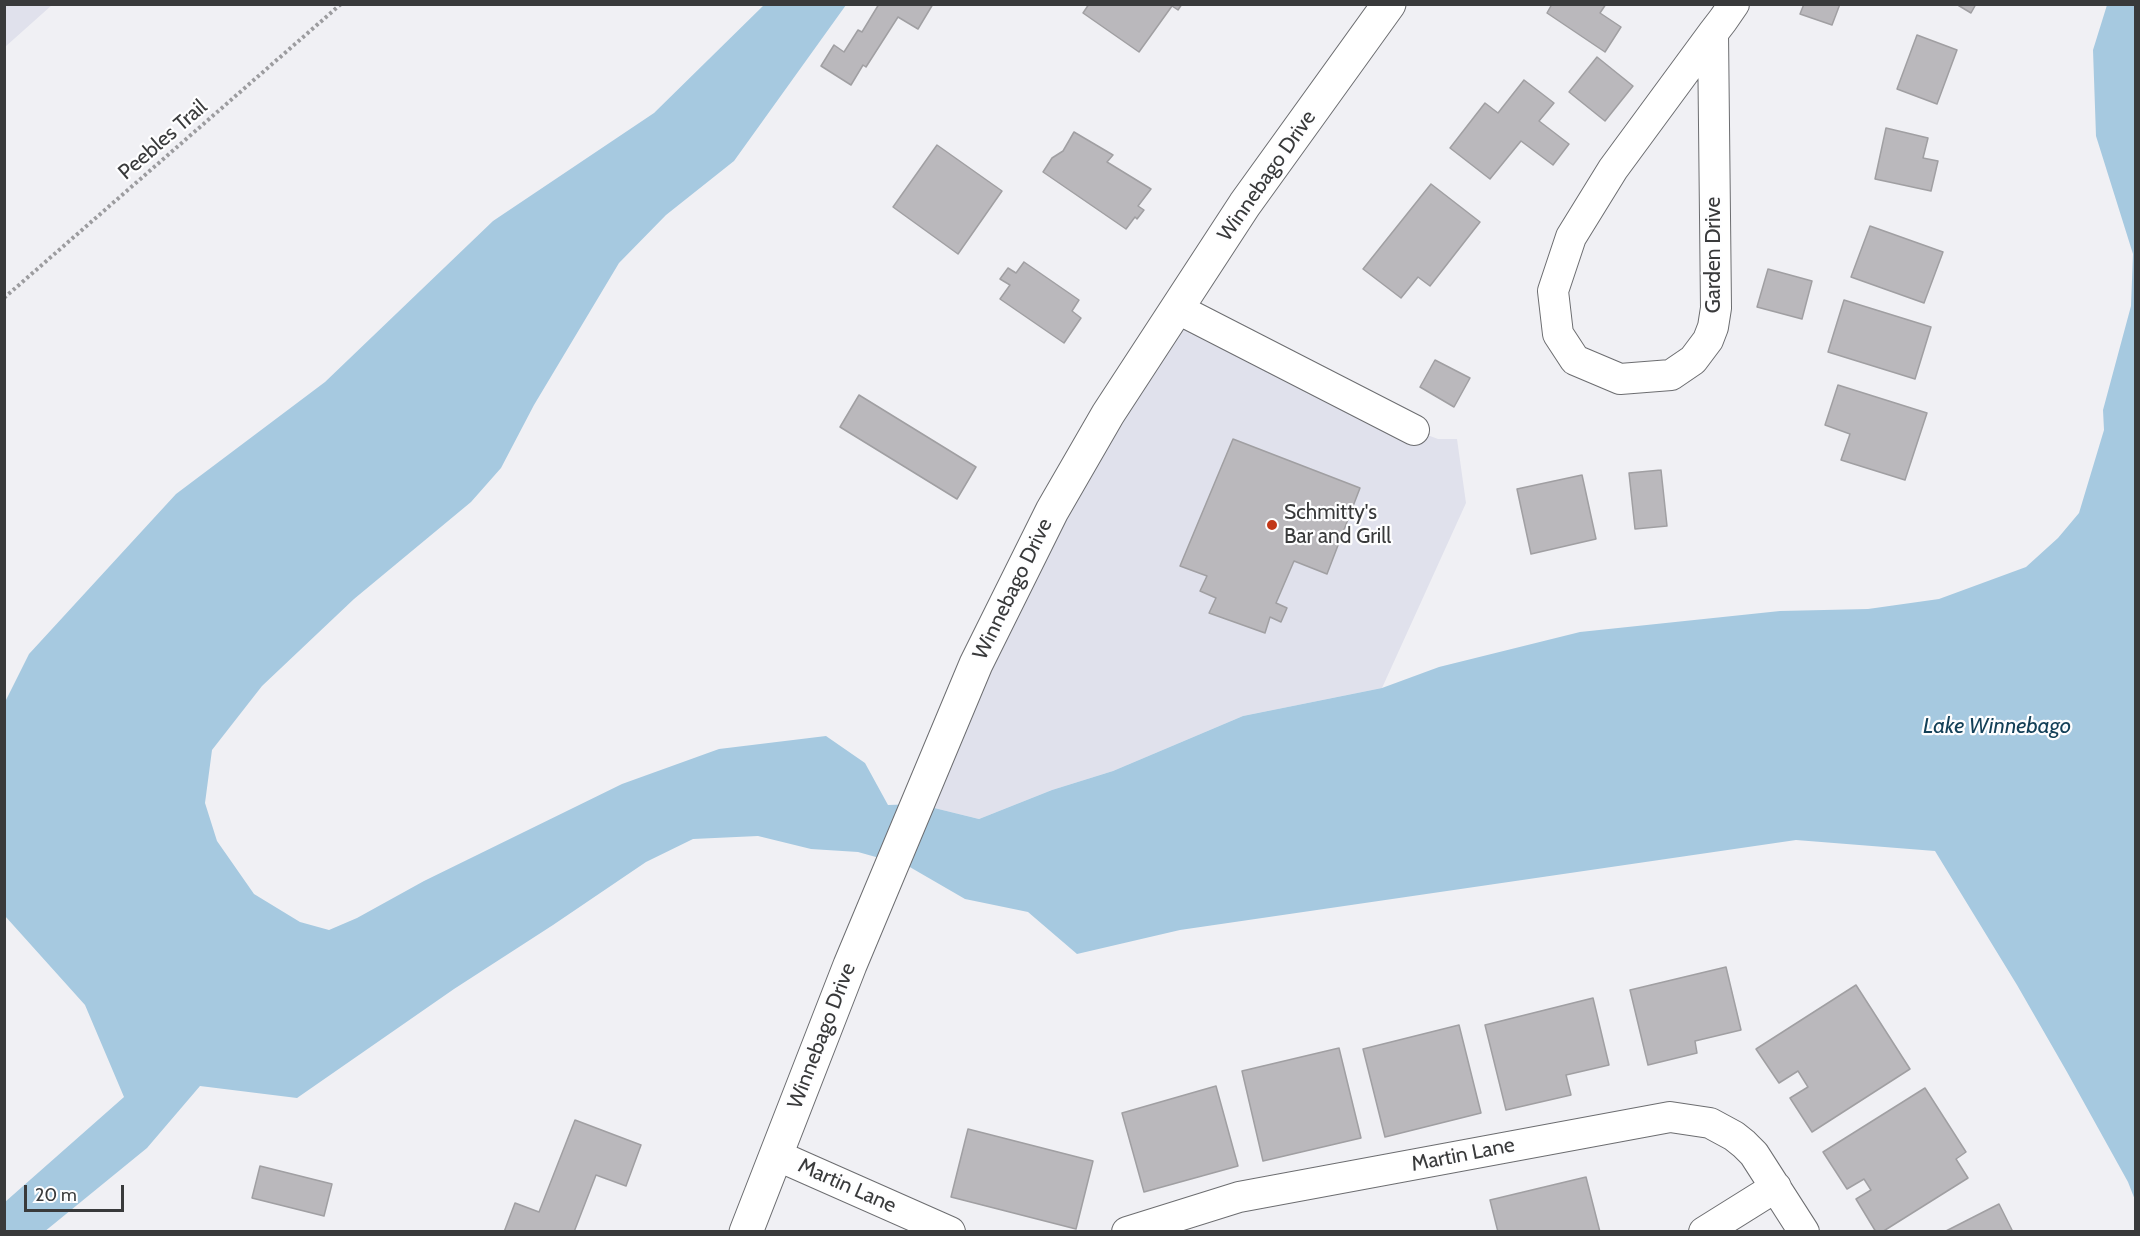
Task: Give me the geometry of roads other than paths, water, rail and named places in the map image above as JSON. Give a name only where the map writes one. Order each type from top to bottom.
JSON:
[{"type":"main road","name":"Winnebago Drive","points":[[746,1232],[850,965],[976,664],[1052,511],[1108,414],[1245,204],[1389,4]]},
{"type":"street","name":"Garden Drive","points":[[1713,33],[1716,308],[1713,327],[1708,340],[1693,360],[1671,375],[1620,380],[1575,360],[1558,334],[1553,291],[1571,237],[1612,169],[1734,4]]},
{"type":"street","points":[[1178,309],[1414,430]]},
{"type":"street","name":"Martin Lane","points":[[1127,1232],[1239,1197],[1670,1117],[1710,1123],[1734,1136],[1754,1154],[1804,1232]]},
{"type":"street","name":"Martin Lane","points":[[776,1155],[950,1232]]},
{"type":"street","points":[[1704,1232],[1776,1187]]},
{"type":"water","name":"Lake Winnebago","points":[[764,5],[846,5],[734,161],[666,215],[619,263],[534,405],[501,468],[471,502],[354,599],[262,686],[212,750],[205,803],[217,841],[254,894],[300,922],[329,930],[622,784],[719,749],[826,736],[865,763],[888,805],[918,804],[979,819],[1052,790],[1113,771],[1243,716],[1382,688],[1439,667],[1580,632],[1780,611],[1868,609],[1939,599],[2026,567],[2058,538],[2079,513],[2104,430],[2103,410],[2131,306],[2133,254],[2096,136],[2093,50],[2107,5],[2135,5],[2135,1200],[2128,1182],[2067,1072],[1935,851],[1796,840],[1180,930],[1077,954],[1028,912],[965,899],[908,866],[858,852],[811,849],[758,836],[693,839],[646,862],[454,989],[297,1098],[200,1086],[147,1148],[44,1232],[5,1231],[5,1202],[124,1097],[85,1005],[5,916],[5,702],[29,654],[176,494],[325,382],[493,221],[654,113]]},
{"type":"place","name":"Schmitty's Bar and Grill","points":[[1272,525]]}]
